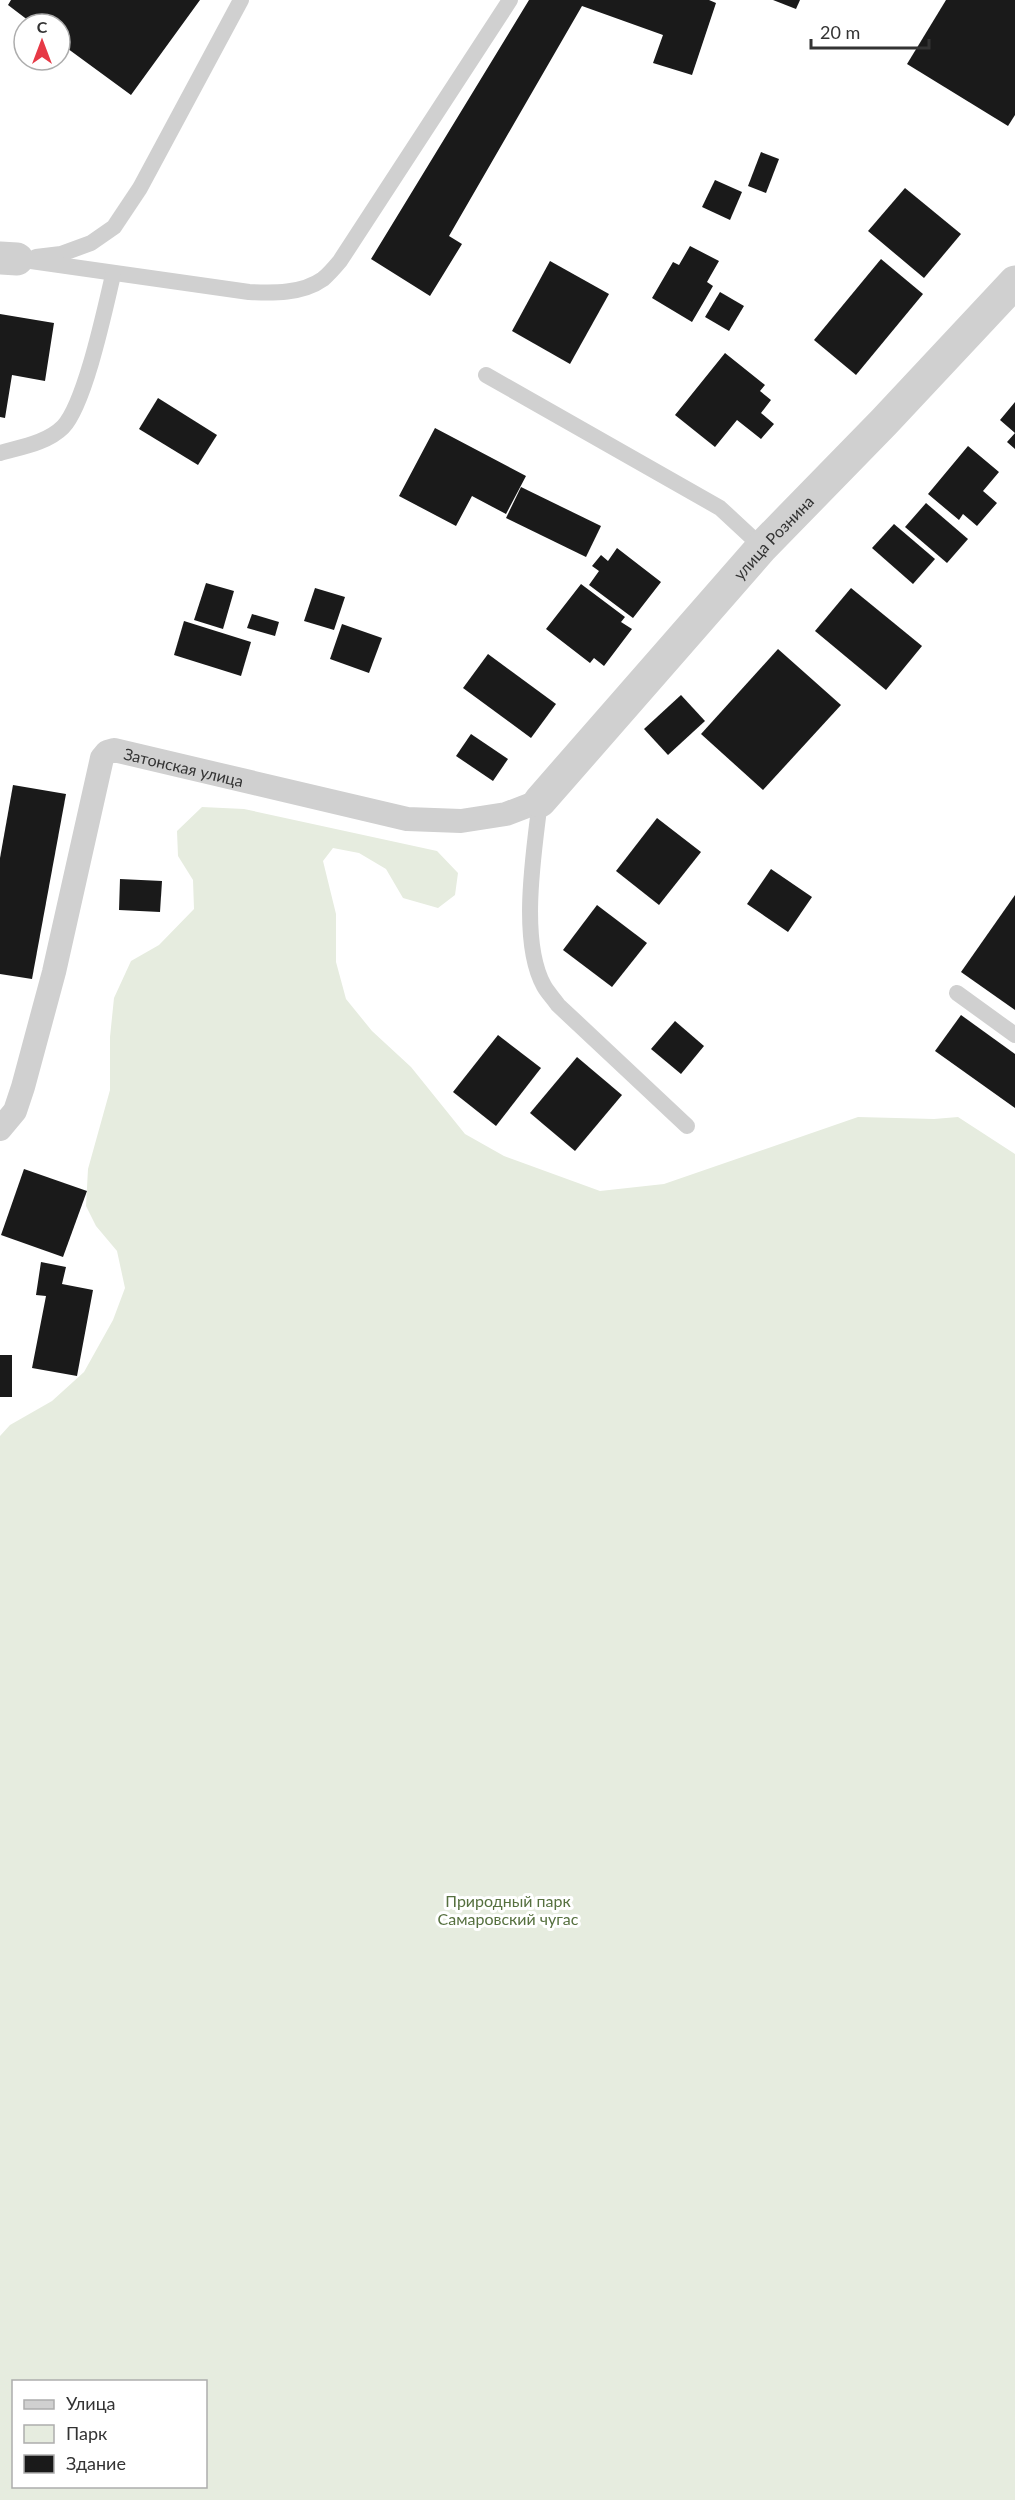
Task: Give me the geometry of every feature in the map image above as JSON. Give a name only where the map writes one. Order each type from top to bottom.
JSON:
[{"type":"street","name":"улица Рознина","points":[[540,801],[762,547],[884,422],[1015,282]]},
{"type":"street","name":"Затонская улица","points":[[0,1129],[15,1111],[23,1087],[54,972],[102,758],[107,752],[114,750],[407,819],[462,821],[506,814],[540,801]]},
{"type":"lane","points":[[9,259],[61,254],[91,243],[114,227],[140,188],[241,0]]},
{"type":"lane","points":[[9,259],[249,292],[278,293],[300,289],[323,279],[340,261],[510,0]]},
{"type":"lane","points":[[0,453],[46,439],[64,426],[77,405],[113,275]]},
{"type":"lane","points":[[486,375],[720,508],[762,547]]},
{"type":"lane","points":[[540,801],[531,884],[534,958],[544,986],[558,1005],[687,1126]]},
{"type":"lane","points":[[957,993],[1015,1035]]},
{"type":"green space","name":"Природный парк Самаровский чугас","points":[[202,807],[244,809],[437,851],[458,873],[455,895],[438,908],[403,898],[386,869],[359,853],[333,848],[323,861],[336,914],[336,962],[346,999],[372,1031],[411,1067],[465,1134],[504,1156],[600,1191],[664,1184],[858,1117],[934,1119],[958,1117],[1015,1154],[1015,2500],[0,2500],[0,1436],[10,1425],[52,1401],[84,1372],[113,1320],[125,1288],[117,1251],[96,1226],[86,1206],[88,1169],[110,1090],[110,1037],[114,998],[131,961],[159,945],[194,909],[193,880],[178,856],[177,831]]},
{"type":"building","points":[[11,0],[200,0],[131,95],[72,52],[72,12],[17,12],[8,5]]},
{"type":"building","points":[[529,0],[709,0],[716,3],[692,75],[653,63],[663,35],[582,6],[449,236],[462,244],[430,296],[371,259]]},
{"type":"building","points":[[773,0],[800,0],[796,9]]},
{"type":"building","points":[[946,0],[1015,0],[1015,115],[1008,126],[907,64]]},
{"type":"building","points":[[761,152],[779,159],[766,193],[748,186]]},
{"type":"building","points":[[715,180],[742,192],[730,220],[702,207]]},
{"type":"building","points":[[905,188],[961,234],[924,278],[868,231]]},
{"type":"building","points":[[690,246],[719,261],[707,282],[713,286],[692,322],[652,298],[673,262],[679,265]]},
{"type":"building","points":[[881,259],[923,294],[856,375],[814,340]]},
{"type":"building","points":[[550,261],[609,294],[570,364],[512,331]]},
{"type":"building","points":[[720,292],[744,306],[729,331],[705,317]]},
{"type":"building","points":[[0,314],[54,323],[45,381],[12,375],[5,418],[0,417]]},
{"type":"building","points":[[725,353],[765,385],[760,391],[771,400],[761,413],[774,424],[761,439],[737,420],[715,447],[675,415]]},
{"type":"building","points":[[158,398],[217,435],[198,465],[139,429]]},
{"type":"building","points":[[1015,402],[1015,433],[1000,420]]},
{"type":"building","points":[[435,428],[526,476],[506,514],[472,496],[456,526],[399,496]]},
{"type":"building","points":[[1015,433],[1015,449],[1007,442]]},
{"type":"building","points":[[968,446],[999,472],[983,491],[997,503],[977,526],[963,514],[959,520],[928,494]]},
{"type":"building","points":[[521,487],[601,526],[586,557],[506,518]]},
{"type":"building","points":[[926,503],[968,539],[947,563],[905,527]]},
{"type":"building","points":[[894,524],[935,559],[913,584],[872,548]]},
{"type":"building","points":[[617,548],[661,582],[633,618],[589,585],[599,571],[592,566],[601,555],[608,561]]},
{"type":"building","points":[[206,583],[234,591],[223,629],[194,620]]},
{"type":"building","points":[[581,584],[625,617],[621,622],[632,629],[604,666],[594,658],[590,663],[546,629]]},
{"type":"building","points":[[315,588],[345,597],[334,630],[304,621]]},
{"type":"building","points":[[851,588],[922,646],[886,690],[815,631]]},
{"type":"building","points":[[252,614],[279,622],[275,636],[247,628]]},
{"type":"building","points":[[184,621],[251,642],[241,676],[174,655]]},
{"type":"building","points":[[342,624],[382,638],[369,673],[330,659]]},
{"type":"building","points":[[778,649],[841,705],[763,790],[701,734]]},
{"type":"building","points":[[488,654],[556,704],[531,738],[463,688]]},
{"type":"building","points":[[681,695],[705,721],[668,755],[644,729]]},
{"type":"building","points":[[471,734],[508,759],[493,781],[456,756]]},
{"type":"building","points":[[13,785],[66,794],[32,979],[0,974],[0,858]]},
{"type":"building","points":[[657,818],[701,852],[659,905],[616,871]]},
{"type":"building","points":[[771,869],[812,897],[788,932],[747,904]]},
{"type":"building","points":[[120,879],[162,881],[160,912],[119,910]]},
{"type":"building","points":[[1015,895],[1015,1010],[961,972]]},
{"type":"building","points":[[597,905],[647,943],[612,987],[563,950]]},
{"type":"building","points":[[961,1015],[1015,1054],[1015,1108],[935,1051]]},
{"type":"building","points":[[675,1021],[704,1046],[681,1074],[651,1049]]},
{"type":"building","points":[[498,1035],[541,1068],[496,1126],[453,1092]]},
{"type":"building","points":[[577,1057],[622,1095],[575,1151],[530,1113]]},
{"type":"building","points":[[24,1169],[87,1191],[63,1257],[1,1235]]},
{"type":"building","points":[[41,1262],[66,1267],[62,1284],[93,1290],[77,1376],[32,1368],[46,1296],[36,1295]]},
{"type":"building","points":[[0,1355],[12,1355],[12,1397],[0,1397]]}]
